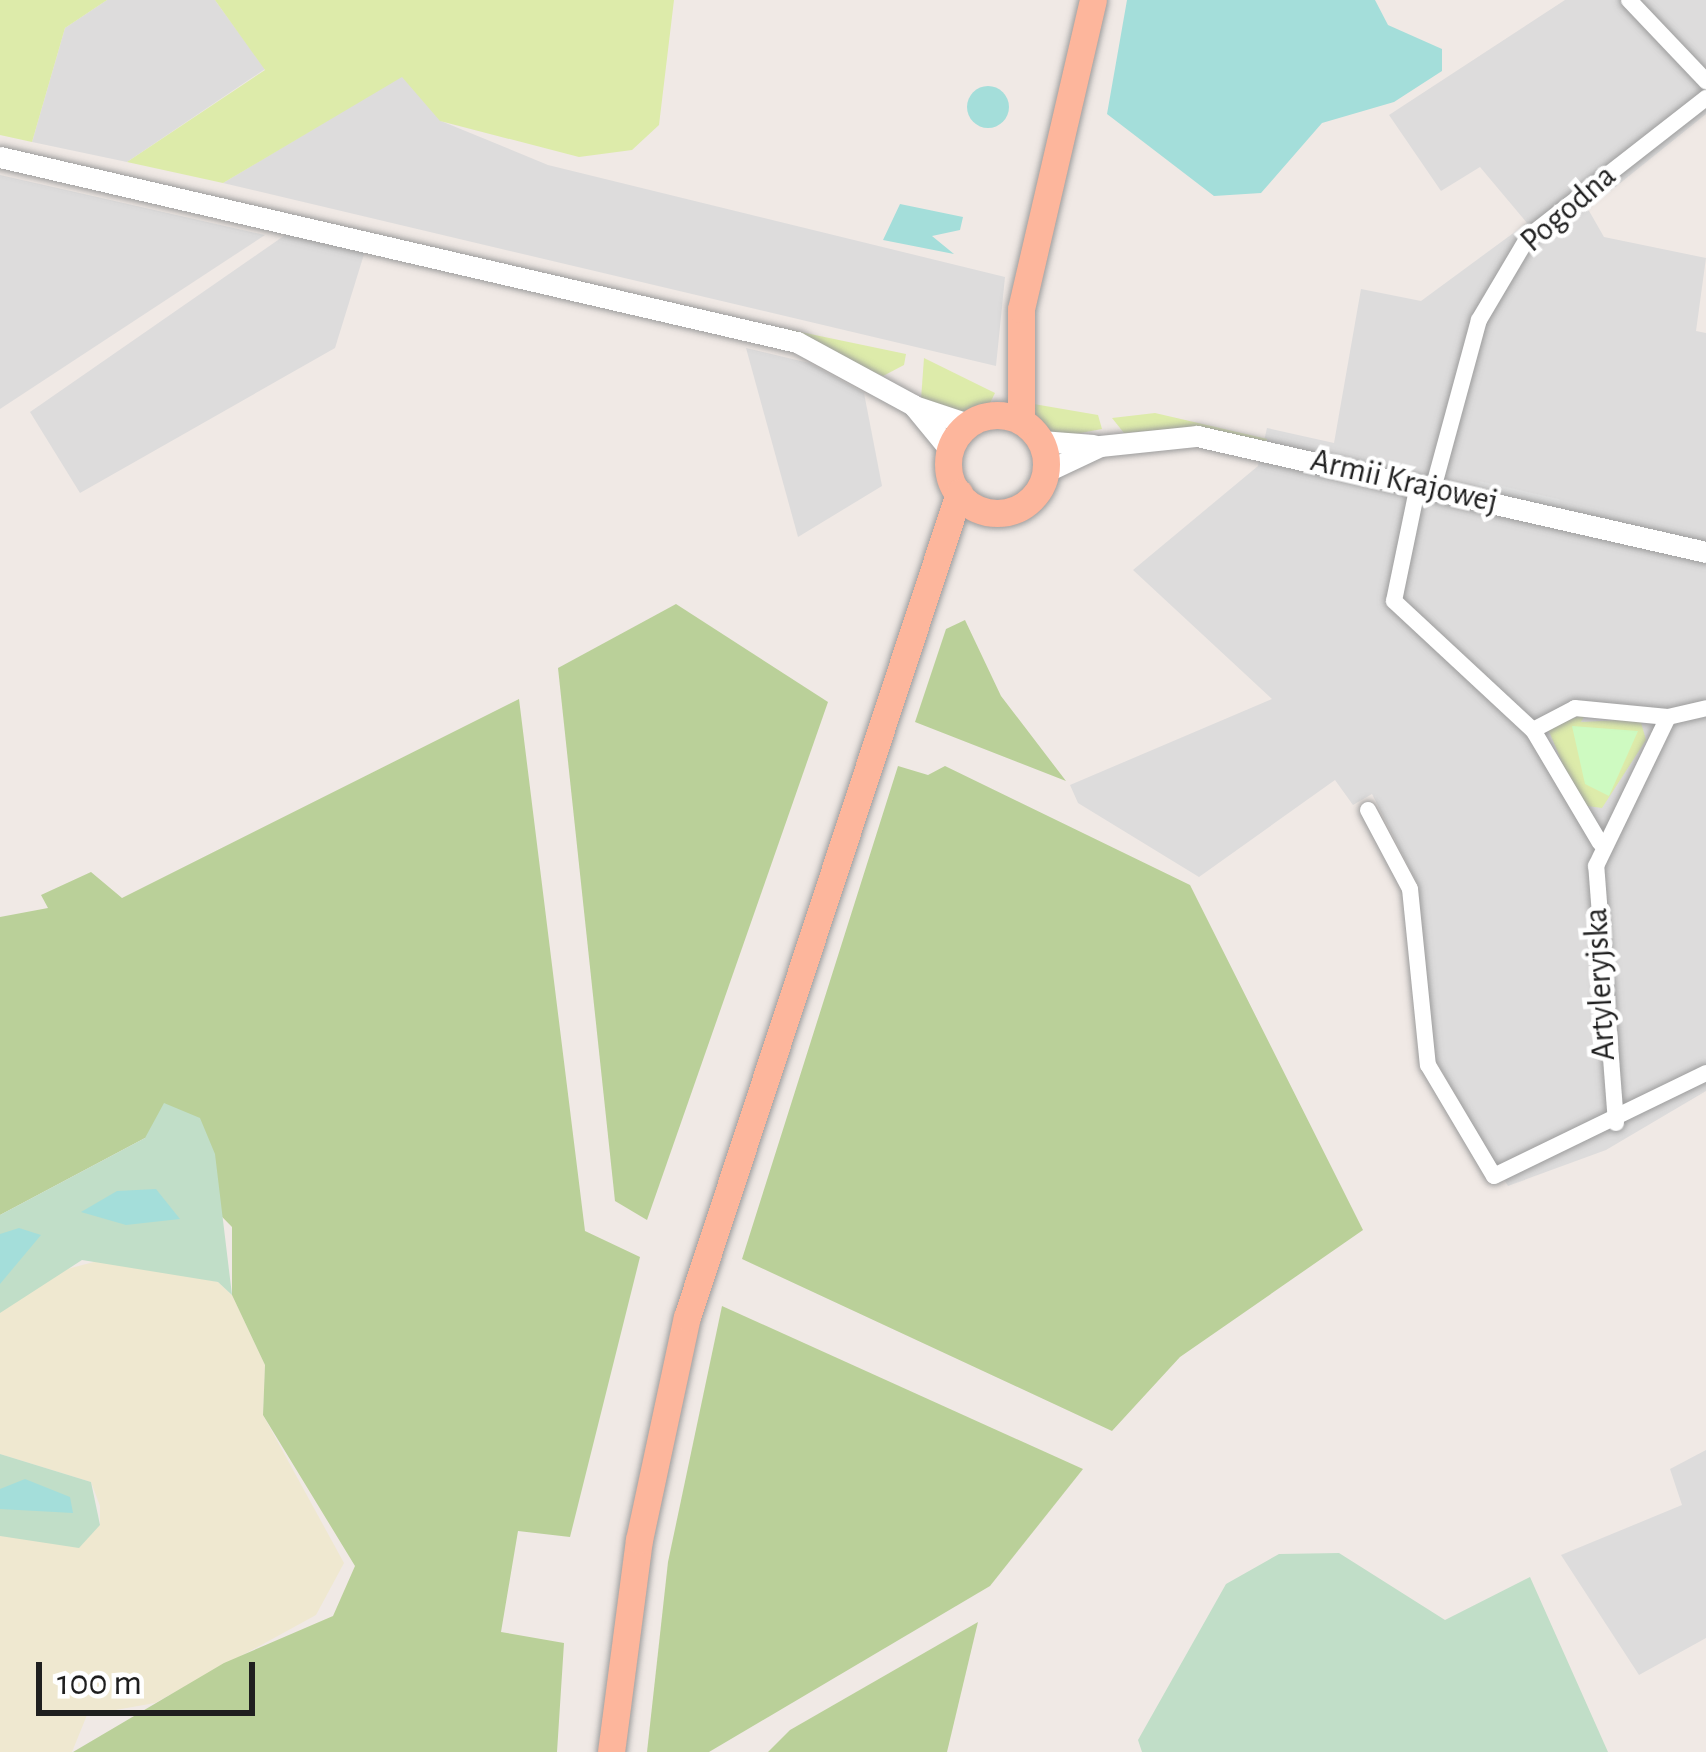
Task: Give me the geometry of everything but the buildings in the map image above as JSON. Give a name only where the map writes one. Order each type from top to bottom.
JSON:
[{"type":"main road","points":[[611,1752],[639,1540],[687,1317],[959,493],[950,450],[979,420],[1012,364],[1093,0]]},
{"type":"main road","points":[[938,557],[985,511],[1023,505],[1045,472],[1012,364]]},
{"type":"main road","points":[[979,420],[1030,431]]},
{"type":"main road","points":[[959,493],[985,511]]},
{"type":"street","points":[[1629,0],[1706,81]]},
{"type":"street","name":"Pogodna","points":[[1426,487],[1479,320],[1528,237],[1706,98]]},
{"type":"street","points":[[0,157],[817,348],[913,405],[979,420]]},
{"type":"street","points":[[913,405],[950,450]]},
{"type":"street","name":"Armii Krajowej","points":[[1030,431],[1100,446],[1197,436],[1706,553]]},
{"type":"street","name":"Armii Krajowej","points":[[1045,472],[1100,446]]},
{"type":"street","name":"Artyleryjska","points":[[1426,487],[1394,602],[1533,730],[1600,843],[1616,1123]]},
{"type":"street","points":[[1533,730],[1575,708],[1668,718],[1706,708]]},
{"type":"street","points":[[1600,843],[1668,718]]},
{"type":"street","points":[[1368,810],[1410,889],[1428,1065],[1493,1176],[1616,1123],[1706,1073]]},
{"type":"shaded area","points":[[107,0],[215,0],[265,69],[127,162],[32,142],[65,28]]},
{"type":"shaded area","points":[[1565,0],[1706,0],[1706,114],[1588,209],[1604,237],[1706,258],[1696,331],[1706,333],[1706,1091],[1606,1150],[1508,1186],[1435,1059],[1418,885],[1372,794],[1353,805],[1335,780],[1199,877],[1078,803],[1070,785],[1272,699],[1133,570],[1258,466],[1267,428],[1334,443],[1361,289],[1421,301],[1527,223],[1480,167],[1441,191],[1389,115]]},
{"type":"shaded area","points":[[402,76],[441,121],[548,165],[1005,277],[996,366],[223,183]]},
{"type":"shaded area","points":[[0,175],[265,235],[0,409]]},
{"type":"shaded area","points":[[291,231],[365,251],[335,348],[80,493],[30,412]]},
{"type":"shaded area","points":[[746,348],[809,363],[864,393],[882,486],[798,537]]},
{"type":"shaded area","points":[[1480,481],[1560,499],[1559,509],[1474,491]]},
{"type":"shaded area","points":[[109,1258],[218,1282],[232,1295],[265,1365],[263,1415],[344,1563],[316,1615],[155,1703],[87,1715],[72,1752],[0,1752],[0,1536],[74,1542],[100,1525],[100,1506],[91,1482],[0,1454],[0,1312],[52,1273]]},
{"type":"shaded area","points":[[1706,1450],[1706,1638],[1639,1675],[1561,1555],[1682,1505],[1670,1469]]},
{"type":"green space","points":[[0,0],[107,0],[65,28],[32,142],[0,135]]},
{"type":"green space","points":[[215,0],[674,0],[659,125],[632,150],[579,157],[440,121],[402,77],[223,183],[127,162],[265,70]]},
{"type":"green space","points":[[767,325],[906,354],[904,365],[883,376]]},
{"type":"green space","points":[[924,358],[995,393],[990,403],[964,416],[921,399]]},
{"type":"green space","points":[[1022,402],[1098,415],[1102,429],[1054,438]]},
{"type":"green space","points":[[1155,413],[1267,439],[1266,443],[1182,428],[1124,433],[1112,418]]},
{"type":"green space","points":[[676,604],[828,702],[647,1220],[615,1201],[558,668]]},
{"type":"green space","points":[[965,620],[1001,696],[1066,781],[915,722],[946,629]]},
{"type":"green space","points":[[519,699],[585,1231],[640,1257],[570,1537],[518,1531],[501,1632],[564,1643],[557,1752],[73,1752],[224,1663],[333,1616],[355,1566],[263,1415],[265,1365],[232,1295],[232,1227],[145,1138],[0,1215],[0,917],[48,908],[41,895],[91,872],[122,898]]},
{"type":"green space","points":[[1586,713],[1581,722],[1640,719],[1646,740],[1602,808],[1580,805],[1548,729]]},
{"type":"green space","points":[[1572,726],[1638,731],[1609,796],[1585,784]]},
{"type":"green space","points":[[898,766],[928,775],[945,766],[1190,885],[1363,1230],[1180,1357],[1112,1431],[742,1259]]},
{"type":"green space","points":[[164,1103],[200,1118],[215,1154],[232,1295],[218,1282],[82,1260],[0,1313],[0,1215],[145,1138]]},
{"type":"green space","points":[[722,1306],[1083,1469],[990,1586],[709,1752],[647,1752],[668,1562]]},
{"type":"green space","points":[[0,1454],[91,1482],[100,1525],[79,1548],[0,1536]]},
{"type":"green space","points":[[1339,1553],[1445,1620],[1530,1577],[1608,1752],[1142,1752],[1138,1740],[1226,1584],[1279,1554]]},
{"type":"green space","points":[[978,1622],[947,1752],[768,1752],[790,1730]]},
{"type":"water","points":[[1127,0],[1375,0],[1388,25],[1442,49],[1442,71],[1394,102],[1322,123],[1261,193],[1214,196],[1107,114]]},
{"type":"water","points":[[988,86],[1003,92],[1009,107],[1003,122],[988,128],[973,122],[967,107],[973,92]]},
{"type":"water","points":[[900,204],[963,217],[960,230],[932,236],[954,254],[883,240]]},
{"type":"water","points":[[156,1189],[180,1219],[126,1225],[81,1212],[117,1191]]},
{"type":"water","points":[[19,1228],[41,1235],[0,1284],[0,1234]]},
{"type":"water","points":[[25,1479],[70,1497],[73,1513],[0,1509],[0,1489]]}]
